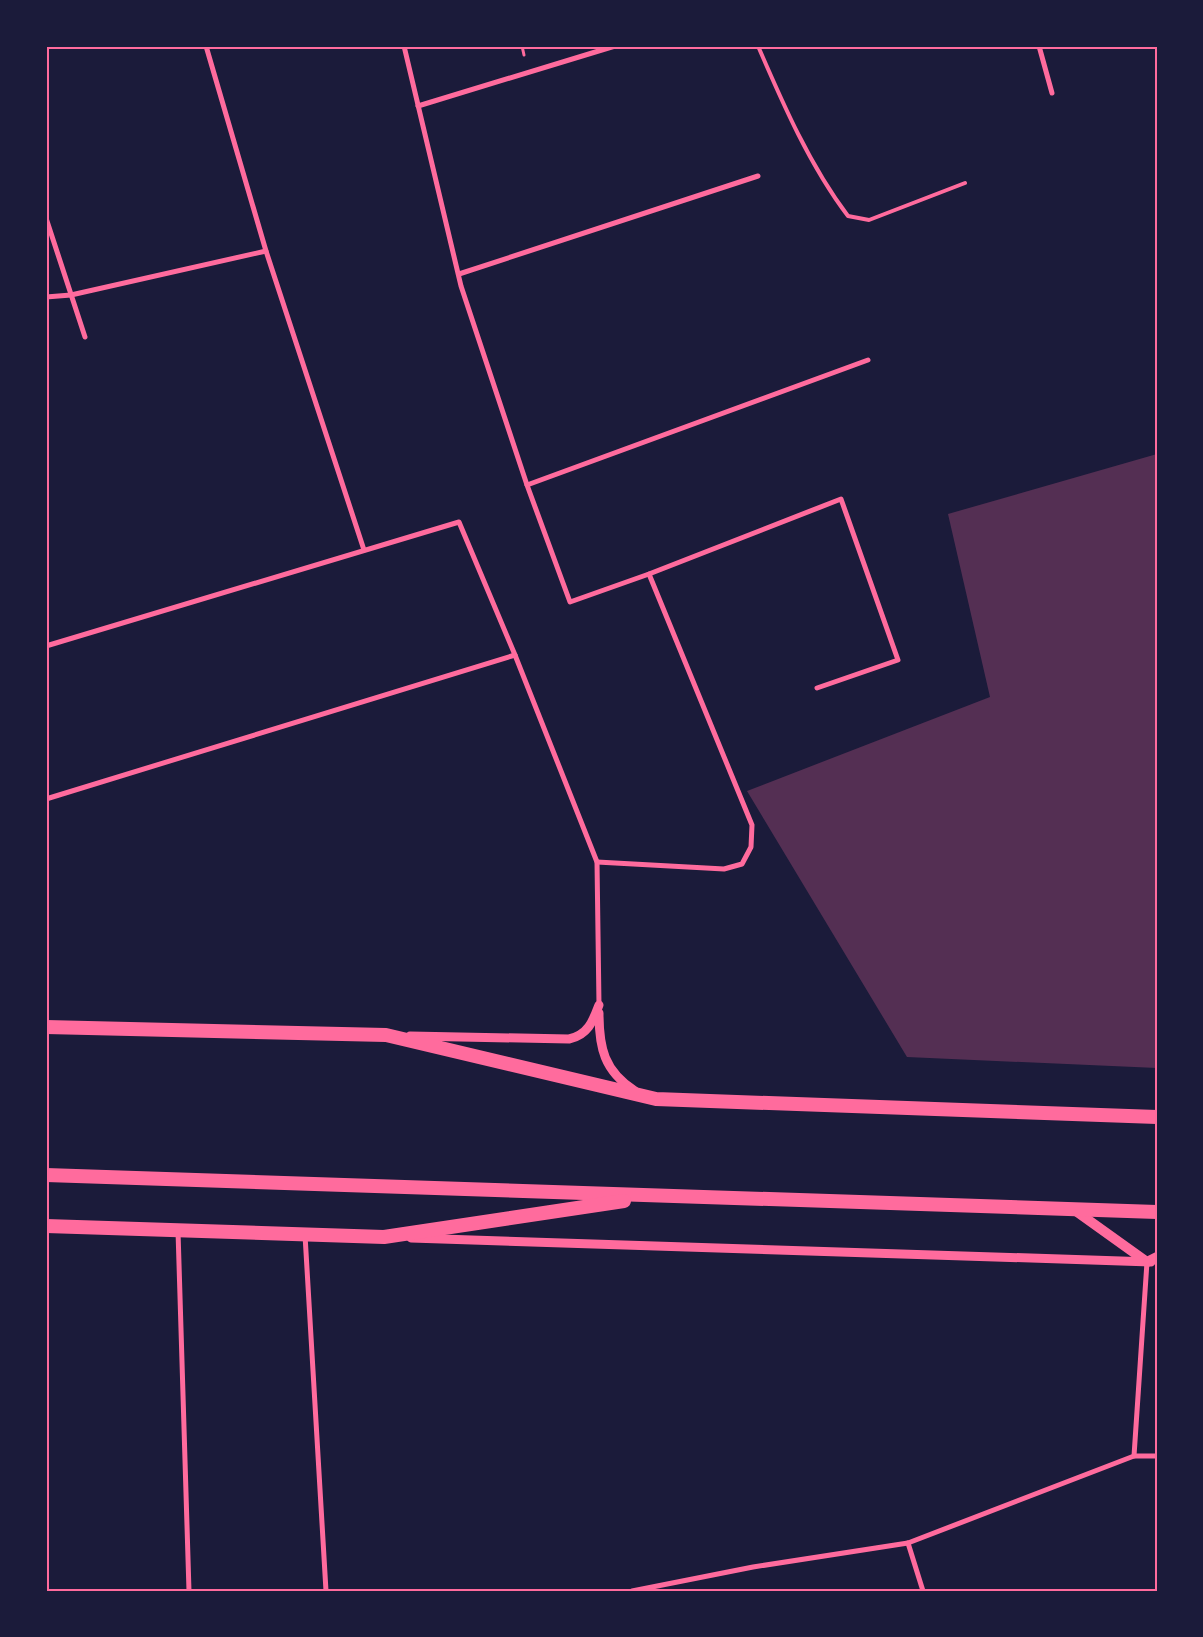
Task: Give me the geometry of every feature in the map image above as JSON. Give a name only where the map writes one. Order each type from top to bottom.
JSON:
[{"type":"highway","points":[[46,1027],[386,1035],[656,1099],[1157,1117]]},
{"type":"highway","points":[[46,1175],[1157,1212]]},
{"type":"highway","points":[[46,1226],[384,1237],[660,1196]]},
{"type":"main road","points":[[1073,1210],[1152,1262],[1157,1256]]},
{"type":"street","points":[[206,46],[266,251],[364,550]]},
{"type":"street","points":[[404,46],[458,274],[527,485],[570,602],[649,574],[840,499],[898,660],[817,688]]},
{"type":"street","points":[[418,106],[596,49],[615,46]]},
{"type":"street","points":[[1039,46],[1052,93]]},
{"type":"street","points":[[458,274],[758,176]]},
{"type":"street","points":[[46,218],[85,337]]},
{"type":"street","points":[[46,297],[71,295],[266,251]]},
{"type":"street","points":[[527,485],[868,360]]},
{"type":"street","points":[[46,646],[459,522],[515,655],[597,862],[599,1034],[605,1058],[610,1068],[625,1084],[644,1096]]},
{"type":"street","points":[[597,862],[724,869],[742,864],[751,847],[752,825],[649,574]]},
{"type":"street","points":[[46,799],[515,655]]},
{"type":"street","points":[[386,1035],[569,1039],[583,1034],[588,1029],[599,1005]]},
{"type":"street","points":[[178,1230],[189,1591]]},
{"type":"street","points":[[305,1234],[326,1591]]},
{"type":"street","points":[[384,1237],[1152,1262],[1134,1456]]},
{"type":"street","points":[[632,1591],[753,1567],[908,1543],[1134,1456],[1157,1456]]},
{"type":"street","points":[[908,1543],[923,1591]]},
{"type":"lane","points":[[758,46],[788,116],[848,216],[869,220],[965,183]]},
{"type":"building","points":[[1157,454],[1157,1068],[907,1057],[747,791],[990,697],[948,514]]}]
